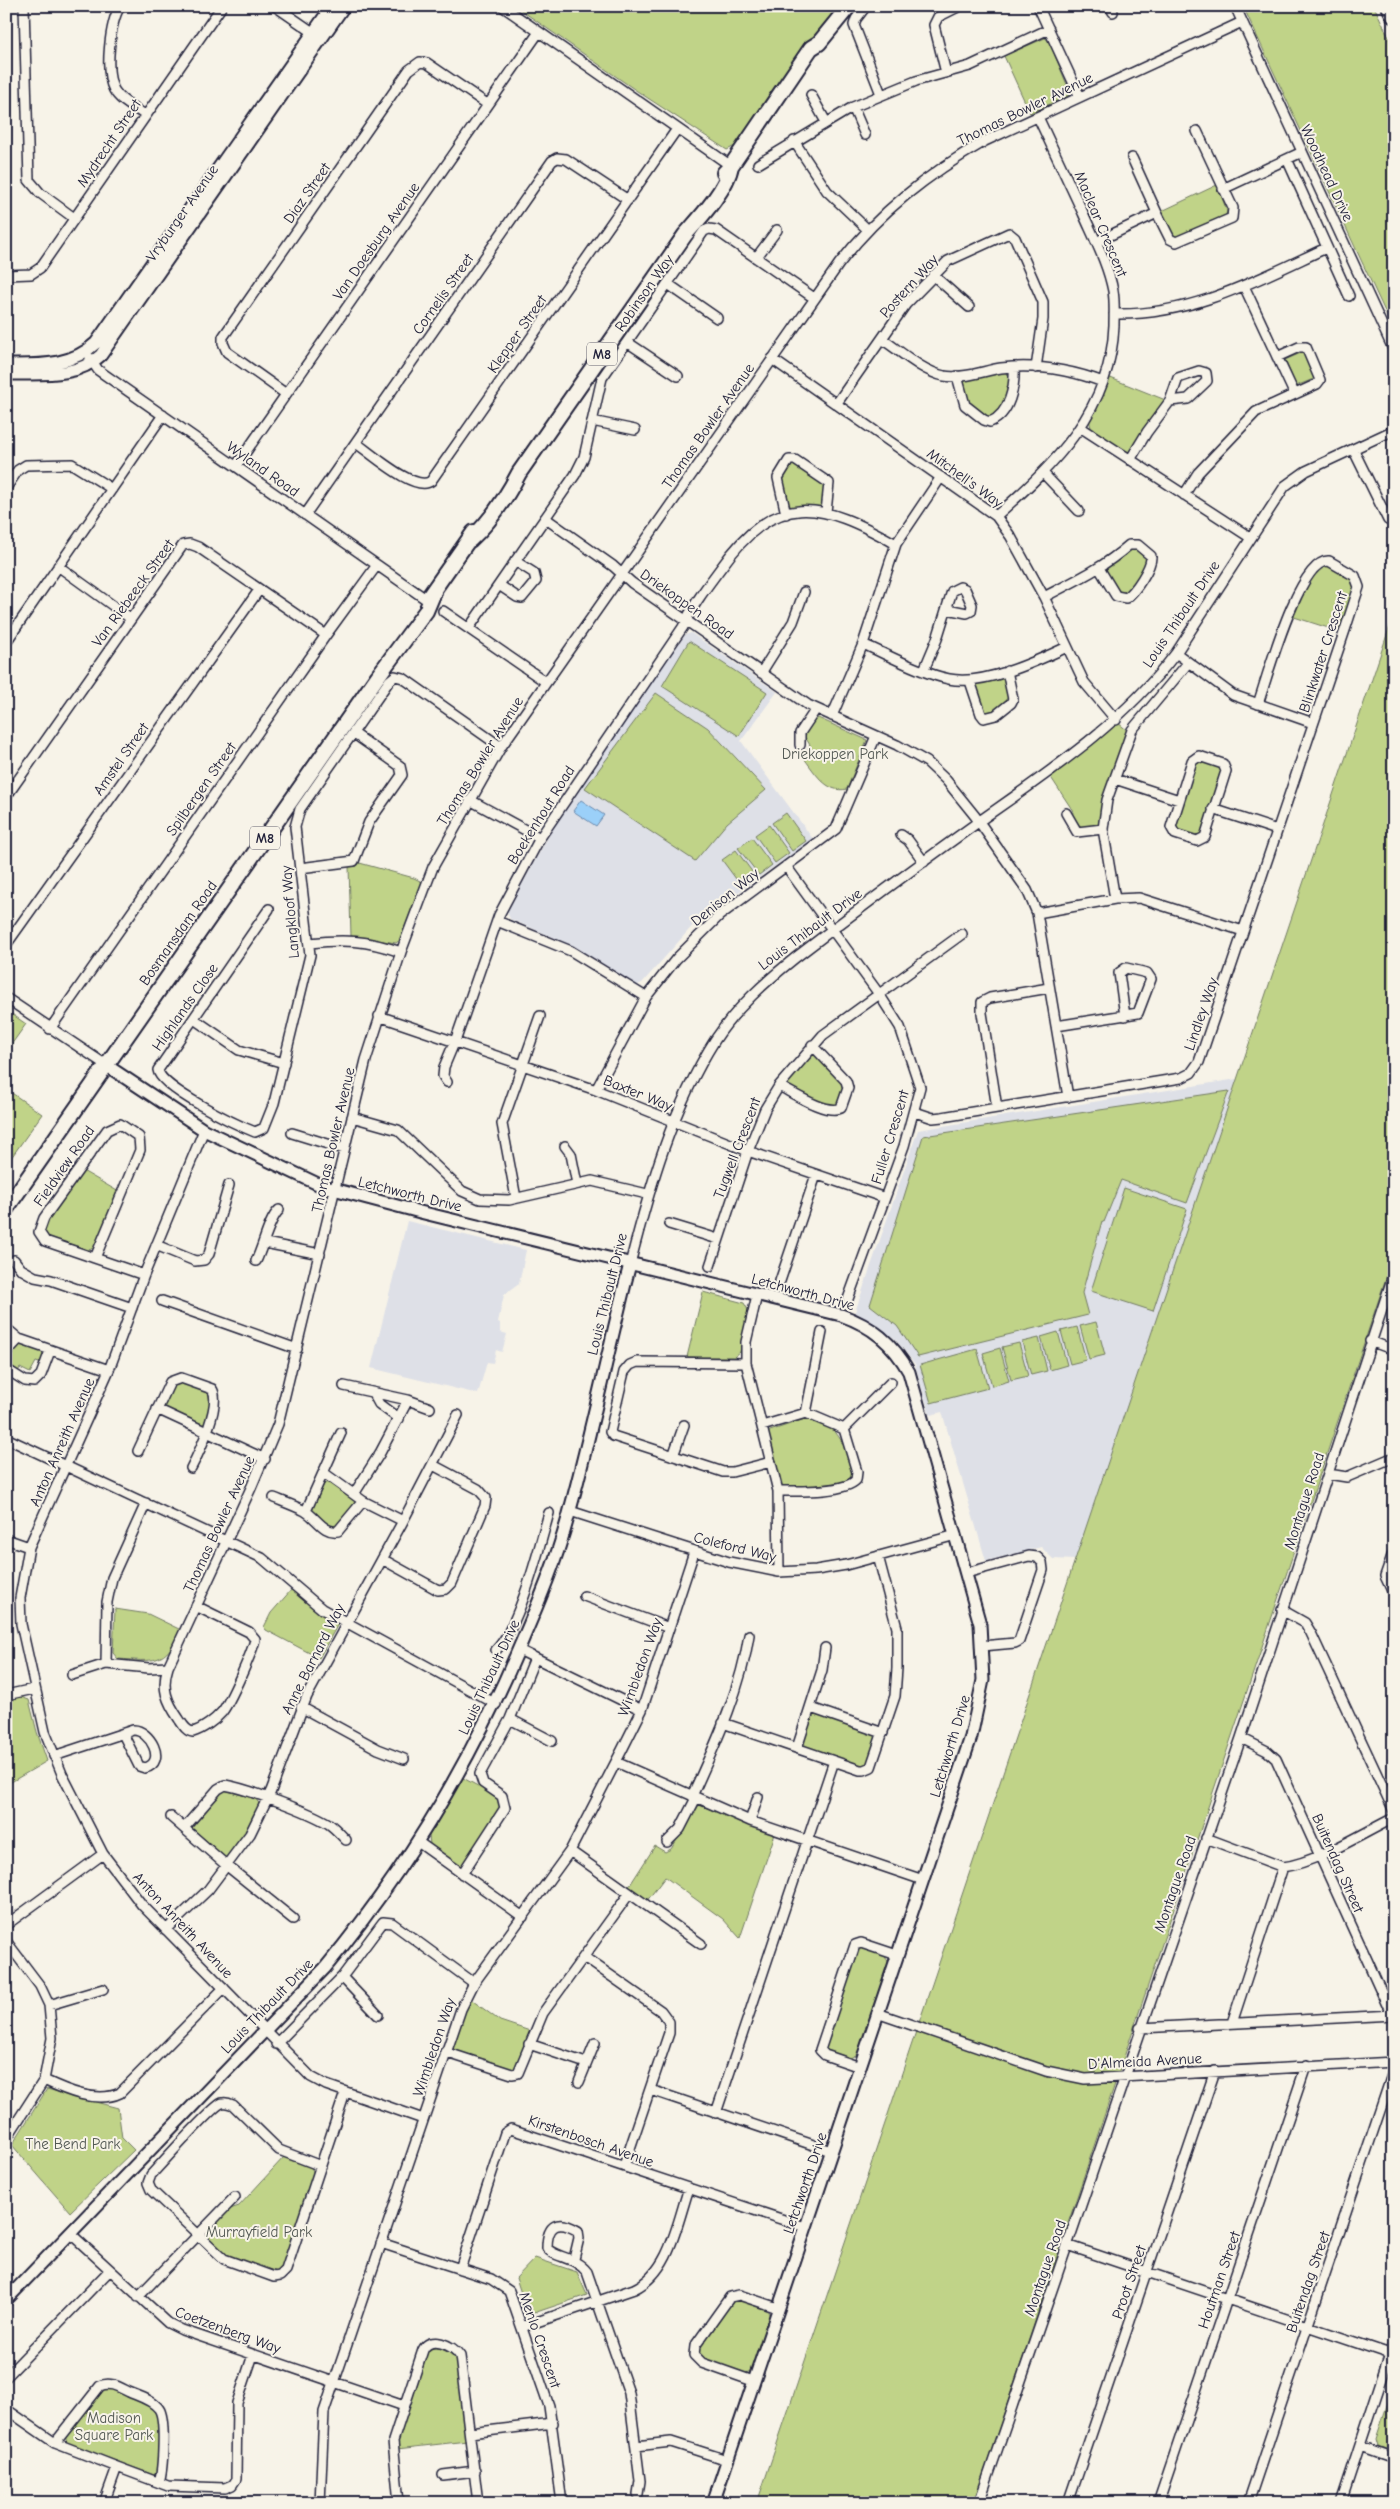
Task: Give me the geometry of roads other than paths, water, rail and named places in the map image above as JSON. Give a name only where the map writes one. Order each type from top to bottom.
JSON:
[{"type":"main road","name":"Bosmansdam Road","points":[[6,1209],[106,1065],[383,678],[430,598],[470,540],[479,522],[519,473],[685,235],[712,202],[729,175],[731,166],[811,48],[819,43],[849,6]]},
{"type":"main road","points":[[1389,6],[1394,16]]},
{"type":"street","points":[[24,6],[29,180],[40,193],[74,218]]},
{"type":"street","points":[[120,6],[111,25],[112,84],[118,96],[145,115]]},
{"type":"street","name":"Mydrecht Street","points":[[6,275],[31,274],[37,270],[222,6]]},
{"type":"street","points":[[276,6],[317,35]]},
{"type":"street","name":"Vryburger Avenue","points":[[6,374],[65,372],[92,362],[104,351],[317,35],[332,6]]},
{"type":"street","name":"Vryburger Avenue","points":[[6,365],[58,363],[86,352],[99,340],[317,35],[344,6]]},
{"type":"street","points":[[502,6],[731,166]]},
{"type":"street","points":[[866,6],[856,18],[854,25],[881,94]]},
{"type":"street","points":[[946,73],[934,25],[938,17],[960,6]]},
{"type":"street","points":[[1038,6],[1080,97]]},
{"type":"street","name":"Woodhead Drive","points":[[1235,6],[1394,351]]},
{"type":"street","name":"Thomas Bowler Avenue","points":[[196,1606],[250,1632],[255,1639],[227,1704],[218,1716],[200,1730],[193,1732],[187,1730],[169,1705],[164,1684],[168,1667],[196,1606],[226,1541],[265,1459],[278,1424],[352,1118],[379,1016],[401,952],[433,867],[501,747],[838,264],[867,229],[904,196],[945,165],[985,141],[1242,22]]},
{"type":"street","points":[[758,164],[826,122],[881,94],[970,66],[1049,29]]},
{"type":"street","name":"Van Doesburg Avenue","points":[[236,466],[539,32]]},
{"type":"street","name":"Diaz Street","points":[[286,394],[227,352],[223,338],[386,102],[409,70],[420,62],[427,63],[487,104]]},
{"type":"street","points":[[811,95],[826,122]]},
{"type":"street","points":[[853,107],[866,135]]},
{"type":"street","name":"Maclear Crescent","points":[[996,516],[1044,474],[1094,407],[1112,350],[1113,289],[1096,242],[1038,117]]},
{"type":"street","name":"Klepper Street","points":[[356,443],[412,482],[424,485],[431,481],[677,129]]},
{"type":"street","points":[[1132,158],[1170,239],[1180,242],[1232,218],[1233,208],[1197,131]]},
{"type":"street","points":[[794,141],[827,191],[867,229]]},
{"type":"street","points":[[1223,188],[1302,152]]},
{"type":"street","name":"Cornelis Street","points":[[305,515],[552,161],[557,158],[566,159],[628,200]]},
{"type":"street","points":[[1287,159],[1349,296]]},
{"type":"street","points":[[1096,242],[1157,213]]},
{"type":"street","name":"Robinson Way","points":[[469,628],[579,468],[602,378],[703,233],[709,229],[716,230],[756,258]]},
{"type":"street","points":[[777,230],[756,258],[814,298]]},
{"type":"street","name":"Postern Way","points":[[837,403],[906,304],[934,275],[954,257],[1005,234],[1012,234],[1031,271],[1042,302],[1043,319],[1036,368]]},
{"type":"street","points":[[1114,314],[1151,314],[1222,296],[1326,248]]},
{"type":"street","points":[[934,275],[969,307]]},
{"type":"street","points":[[668,284],[716,318]]},
{"type":"street","points":[[1244,286],[1294,393]]},
{"type":"street","points":[[882,339],[936,373],[957,376],[1014,368],[1036,368],[1070,371],[1103,382]]},
{"type":"street","points":[[627,342],[678,376]]},
{"type":"street","points":[[1184,494],[1198,473],[1248,420],[1261,409],[1317,384],[1320,380],[1308,349],[1300,347],[1277,357]]},
{"type":"street","name":"Wyland Road","points":[[86,352],[98,370],[377,566],[430,598]]},
{"type":"street","name":"Mitchell's Way","points":[[772,359],[996,516],[1011,537],[1044,597],[1084,682],[1116,720]]},
{"type":"street","points":[[957,376],[964,405],[984,420],[990,422],[996,419],[1010,399],[1015,381],[1014,368]]},
{"type":"street","points":[[1130,460],[1147,432],[1170,401]]},
{"type":"street","points":[[6,642],[163,415]]},
{"type":"street","points":[[592,421],[635,430]]},
{"type":"street","points":[[1080,427],[1250,538]]},
{"type":"street","name":"Louis Thibault Drive","points":[[6,2300],[325,1968],[347,1941],[433,1819],[496,1704],[546,1585],[570,1511],[647,1194],[674,1122],[696,1073],[716,1039],[738,1011],[764,983],[832,930],[1116,720],[1157,678],[1176,653],[1280,493],[1292,480],[1306,471],[1394,430]]},
{"type":"street","points":[[1354,449],[1388,520]]},
{"type":"street","points":[[786,514],[778,478],[789,460],[795,460],[828,480],[830,486],[826,512]]},
{"type":"street","points":[[6,488],[18,470],[26,465],[72,464],[112,489]]},
{"type":"street","points":[[1044,474],[1079,511]]},
{"type":"street","points":[[832,716],[863,644],[896,544],[941,477]]},
{"type":"street","name":"Boekenhout Road","points":[[447,1082],[443,1076],[444,1067],[497,921],[540,838],[737,544],[759,525],[786,514],[806,511],[826,512],[862,525],[896,544]]},
{"type":"street","name":"Driekoppen Road","points":[[545,518],[686,621],[816,709],[912,752],[934,767],[979,822],[1027,890],[1037,914],[1068,1096]]},
{"type":"street","name":"Van Riebeeck Street","points":[[6,796],[177,551],[186,544],[198,547],[326,635]]},
{"type":"street","points":[[1044,597],[1099,568],[1132,544],[1148,552],[1151,556],[1150,563],[1126,598],[1116,596],[1099,568]]},
{"type":"street","points":[[499,585],[517,597],[522,598],[536,581],[534,573],[515,561]]},
{"type":"street","name":"Blinkwater Crescent","points":[[1258,704],[1293,601],[1317,563],[1329,561],[1355,576],[1359,587],[1313,723]]},
{"type":"street","points":[[58,566],[130,618]]},
{"type":"street","name":"Spilbergen Street","points":[[50,1029],[326,635],[377,566]]},
{"type":"street","name":"Amstel Street","points":[[6,945],[259,590]]},
{"type":"street","points":[[762,673],[793,622],[804,592]]},
{"type":"street","points":[[924,670],[947,609]]},
{"type":"street","points":[[443,611],[546,682]]},
{"type":"street","points":[[863,644],[950,680],[970,681],[1007,671],[1067,647]]},
{"type":"street","points":[[1176,653],[1224,690],[1313,723]]},
{"type":"street","points":[[1115,899],[1103,829],[1107,800],[1132,730],[1188,663]]},
{"type":"street","points":[[970,681],[981,714],[984,718],[990,718],[1011,703],[1013,699],[1007,671]]},
{"type":"street","points":[[383,678],[401,676],[501,747]]},
{"type":"street","name":"Langkloof Way","points":[[259,1132],[264,1128],[274,1103],[307,970],[309,943],[295,827],[296,816],[353,733],[383,678]]},
{"type":"street","points":[[800,745],[800,733],[816,709]]},
{"type":"street","name":"Lindley Way","points":[[914,1112],[933,1118],[1181,1078],[1191,1073],[1199,1062],[1313,723]]},
{"type":"street","points":[[300,868],[354,861],[370,822],[402,775],[400,766],[353,733]]},
{"type":"street","name":"Denison Way","points":[[596,1090],[646,997],[676,959],[702,932],[836,828],[876,736]]},
{"type":"street","points":[[1202,756],[1221,763],[1226,768],[1214,809],[1205,837],[1197,841],[1175,834],[1171,830],[1193,759],[1202,756]]},
{"type":"street","points":[[1115,779],[1179,800]]},
{"type":"street","points":[[470,800],[540,838]]},
{"type":"street","points":[[1214,809],[1277,830]]},
{"type":"street","points":[[1066,813],[1077,832],[1103,829]]},
{"type":"street","points":[[901,835],[908,840],[924,862]]},
{"type":"street","name":"Fuller Crescent","points":[[786,866],[879,994],[900,1027],[918,1079],[919,1096],[914,1112],[848,1300]]},
{"type":"street","points":[[1037,914],[1115,899],[1149,900],[1243,931]]},
{"type":"street","name":"Highlands Close","points":[[259,1132],[253,1132],[203,1107],[159,1075],[160,1065],[194,1020],[269,909]]},
{"type":"street","points":[[497,921],[571,951],[646,997]]},
{"type":"street","name":"Tugwell Crescent","points":[[710,1266],[748,1152],[765,1110],[779,1086],[812,1045],[962,934]]},
{"type":"street","points":[[309,943],[353,940],[377,943],[401,952]]},
{"type":"street","points":[[1056,1026],[1125,1016],[1136,1014],[1141,1010],[1151,979],[1147,973],[1129,968],[1124,968],[1120,973],[1125,1016]]},
{"type":"street","points":[[997,1108],[982,1013],[982,1002],[990,998],[1050,988]]},
{"type":"street","points":[[6,998],[106,1065]]},
{"type":"street","name":"Baxter Way","points":[[379,1016],[596,1090],[748,1152],[885,1198]]},
{"type":"street","points":[[516,1198],[502,1124],[521,1065],[540,1016]]},
{"type":"street","points":[[194,1020],[239,1050],[284,1063]]},
{"type":"street","points":[[779,1086],[811,1103],[833,1110],[840,1108],[848,1088],[846,1081],[812,1045]]},
{"type":"street","name":"Letchworth Drive","points":[[106,1065],[204,1130],[295,1174],[335,1190],[854,1320],[874,1331],[893,1349],[909,1372],[980,1624],[983,1680],[978,1711],[713,2503]]},
{"type":"street","points":[[352,1118],[398,1130],[468,1194],[494,1201],[577,1184],[600,1182],[647,1194]]},
{"type":"street","name":"Fieldview Road","points":[[95,1258],[141,1146],[137,1134],[120,1124],[107,1130],[44,1218],[39,1229],[40,1235],[45,1241],[144,1275]]},
{"type":"street","name":"Anton Anreith Avenue","points":[[204,1130],[144,1275],[109,1370],[29,1547],[20,1598],[21,1624],[34,1689],[45,1732],[54,1756],[103,1854],[142,1905],[265,2030],[276,2044],[310,2076],[345,2092],[423,2119]]},
{"type":"street","points":[[292,1133],[344,1149]]},
{"type":"street","points":[[565,1146],[571,1154],[577,1184]]},
{"type":"street","points":[[780,1281],[816,1175]]},
{"type":"street","points":[[156,1246],[195,1261],[204,1260],[208,1254],[229,1185]]},
{"type":"street","points":[[256,1261],[265,1243],[273,1215],[279,1210]]},
{"type":"street","points":[[669,1224],[718,1239]]},
{"type":"street","points":[[265,1243],[320,1254]]},
{"type":"street","points":[[14,1260],[21,1269],[35,1277],[51,1280],[132,1308]]},
{"type":"street","name":"Montague Road","points":[[979,2503],[1140,2028],[1241,1738],[1370,1341],[1394,1274]]},
{"type":"street","points":[[757,1295],[746,1342],[746,1363],[778,1491],[779,1572]]},
{"type":"street","points":[[162,1301],[297,1349]]},
{"type":"street","points":[[6,1328],[19,1338],[50,1351],[109,1370]]},
{"type":"street","points":[[806,1413],[822,1332]]},
{"type":"street","points":[[6,1354],[19,1338]]},
{"type":"street","points":[[1370,1341],[1394,1350]]},
{"type":"street","points":[[6,1369],[25,1381],[34,1382],[41,1374],[50,1351]]},
{"type":"street","points":[[746,1363],[637,1362],[630,1365],[624,1372],[610,1426],[611,1435],[727,1472],[771,1462]]},
{"type":"street","points":[[138,1451],[170,1382],[181,1378],[206,1386],[214,1391],[215,1396],[208,1425],[209,1433],[192,1468]]},
{"type":"street","points":[[844,1429],[891,1382]]},
{"type":"street","points":[[344,1386],[408,1400],[430,1408]]},
{"type":"street","points":[[373,1393],[379,1404],[399,1419]]},
{"type":"street","points":[[354,1494],[399,1419],[408,1400]]},
{"type":"street","points":[[157,1409],[265,1459]]},
{"type":"street","points":[[762,1426],[806,1413],[844,1429]]},
{"type":"street","name":"Anne Barnard Way","points":[[166,1930],[208,1890],[250,1834],[267,1799],[302,1707],[433,1465],[458,1415]]},
{"type":"street","points":[[673,1456],[684,1425]]},
{"type":"street","points":[[778,1491],[824,1490],[854,1482],[857,1475],[844,1429]]},
{"type":"street","points":[[306,1511],[341,1434]]},
{"type":"street","points":[[6,1438],[262,1558],[322,1609],[496,1704]]},
{"type":"street","points":[[1328,1474],[1347,1477],[1394,1457]]},
{"type":"street","points":[[382,1559],[438,1590],[446,1589],[452,1583],[486,1498],[478,1489],[433,1465]]},
{"type":"street","points":[[324,1473],[363,1501],[403,1521]]},
{"type":"street","points":[[274,1498],[306,1511],[328,1530],[336,1532],[363,1501]]},
{"type":"street","points":[[106,1664],[108,1602],[112,1578],[146,1503]]},
{"type":"street","name":"Coleford Way","points":[[570,1511],[694,1552],[755,1569],[779,1572],[816,1570],[956,1535]]},
{"type":"street","points":[[496,1650],[504,1642],[530,1578],[549,1513]]},
{"type":"street","points":[[6,1539],[29,1547]]},
{"type":"street","name":"Wimbledon Way","points":[[320,2503],[323,2420],[334,2382],[464,2001],[474,1983],[570,1851],[616,1762],[642,1710],[694,1552]]},
{"type":"street","points":[[723,1723],[860,1770],[868,1770],[874,1763],[895,1696],[898,1640],[895,1616],[878,1556]]},
{"type":"street","points":[[966,1573],[1029,1556],[1039,1559],[1043,1564],[1043,1570],[1019,1641],[982,1646]]},
{"type":"street","points":[[1392,1556],[1385,1576],[1393,1593]]},
{"type":"street","points":[[530,1578],[546,1585]]},
{"type":"street","points":[[584,1596],[669,1628]]},
{"type":"street","points":[[1282,1610],[1304,1623],[1311,1633],[1394,1811]]},
{"type":"street","points":[[667,1842],[680,1830],[694,1797],[723,1723],[747,1652],[749,1634]]},
{"type":"street","points":[[797,1748],[822,1670],[825,1648]]},
{"type":"street","points":[[519,1650],[642,1710]]},
{"type":"street","points":[[462,1874],[505,1808],[504,1799],[483,1783],[480,1774],[510,1719],[535,1658]]},
{"type":"street","points":[[72,1675],[106,1664],[149,1668],[168,1667]]},
{"type":"street","points":[[6,1695],[34,1689]]},
{"type":"street","points":[[302,1707],[378,1749],[404,1759]]},
{"type":"street","points":[[811,1708],[883,1732]]},
{"type":"street","points":[[510,1719],[552,1741]]},
{"type":"street","points":[[54,1756],[123,1734],[140,1731],[156,1751],[154,1763],[145,1768],[139,1766],[123,1734]]},
{"type":"street","name":"Buitendag Street","points":[[1241,1738],[1267,1751],[1276,1759],[1393,2015]]},
{"type":"street","points":[[716,2113],[834,1761]]},
{"type":"street","points":[[616,1762],[750,1821],[923,1880]]},
{"type":"street","points":[[184,1828],[221,1787],[230,1786],[330,1824],[346,1840]]},
{"type":"street","points":[[750,1821],[758,1797]]},
{"type":"street","points":[[171,1817],[226,1865],[293,1919]]},
{"type":"street","points":[[1206,1838],[1283,1867],[1293,1866],[1320,1855],[1394,1818]]},
{"type":"street","points":[[418,1842],[523,1917]]},
{"type":"street","points":[[570,1851],[702,1944]]},
{"type":"street","points":[[6,1925],[103,1854]]},
{"type":"street","points":[[1232,2024],[1283,1867]]},
{"type":"street","points":[[446,2052],[515,2075],[522,2069],[529,2044],[542,2013],[629,1894]]},
{"type":"street","points":[[276,2044],[342,1977],[380,1925],[386,1921],[392,1923],[474,1983]]},
{"type":"street","points":[[6,1941],[32,1973],[49,2005],[52,2038],[44,2080],[6,2139]]},
{"type":"street","points":[[860,2066],[825,2055],[820,2050],[837,1996],[855,1945],[861,1943],[897,1955]]},
{"type":"street","points":[[584,1957],[668,2019],[669,2033],[624,2166]]},
{"type":"street","points":[[342,1977],[378,2015]]},
{"type":"street","points":[[44,2080],[80,2093],[104,2097],[120,2094],[224,1988]]},
{"type":"street","points":[[49,2005],[103,1989]]},
{"type":"street","name":"D'Almeida Avenue","points":[[877,2013],[1046,2071],[1085,2079],[1394,2062]]},
{"type":"street","points":[[1140,2028],[1393,2015]]},
{"type":"street","points":[[579,2082],[595,2043]]},
{"type":"street","points":[[529,2044],[586,2063]]},
{"type":"street","name":"Houtman Street","points":[[1158,2503],[1306,2066]]},
{"type":"street","name":"Buitendag Street","points":[[1248,2503],[1394,2069]]},
{"type":"street","name":"Proot Street","points":[[1068,2503],[1215,2071]]},
{"type":"street","points":[[651,2090],[831,2151]]},
{"type":"street","points":[[321,2166],[279,2150],[233,2105],[225,2102],[216,2107],[148,2180],[151,2190],[224,2259],[274,2277],[280,2276],[286,2270],[321,2166],[345,2092]]},
{"type":"street","name":"Kirstenbosch Avenue","points":[[460,2269],[507,2131],[513,2129],[805,2227]]},
{"type":"street","points":[[522,2327],[639,2287],[657,2271],[670,2243],[689,2188]]},
{"type":"street","points":[[138,2297],[235,2197]]},
{"type":"street","name":"Coetzenberg Way","points":[[70,2233],[168,2323],[253,2355],[404,2406]]},
{"type":"street","name":"Menlo Crescent","points":[[381,2243],[491,2279],[506,2288],[511,2294],[552,2423],[562,2503]]},
{"type":"street","points":[[1067,2245],[1390,2354]]},
{"type":"street","points":[[574,2259],[587,2272],[629,2393],[640,2481],[638,2494]]},
{"type":"street","points":[[6,2377],[110,2270]]},
{"type":"street","points":[[753,2381],[702,2364],[695,2357],[694,2349],[730,2297],[739,2295],[778,2308]]},
{"type":"street","points":[[399,2503],[393,2445],[423,2350],[427,2343],[436,2342],[454,2349],[461,2358],[478,2503]]},
{"type":"street","points":[[1341,2503],[1394,2342]]},
{"type":"street","points":[[6,2409],[55,2443],[168,2486],[225,2488],[234,2482],[237,2403],[253,2355]]},
{"type":"street","points":[[55,2443],[100,2386],[108,2383],[115,2385],[154,2404],[161,2412],[162,2454],[159,2482]]},
{"type":"street","points":[[470,2433],[552,2423]]},
{"type":"street","points":[[636,2446],[671,2442],[727,2460]]},
{"type":"street","points":[[1360,2446],[1394,2458]]},
{"type":"street","points":[[104,2503],[117,2467]]},
{"type":"street","points":[[442,2475],[474,2471]]},
{"type":"water","points":[[581,800],[604,815],[596,826],[573,811]]},
{"type":"park label","name":"Driekoppen Park","points":[[835,754]]},
{"type":"park label","name":"The Bend Park","points":[[73,2144]]},
{"type":"park label","name":"Murrayfield Park","points":[[259,2232]]},
{"type":"park label","name":"Madison Square Park","points":[[114,2426]]}]
